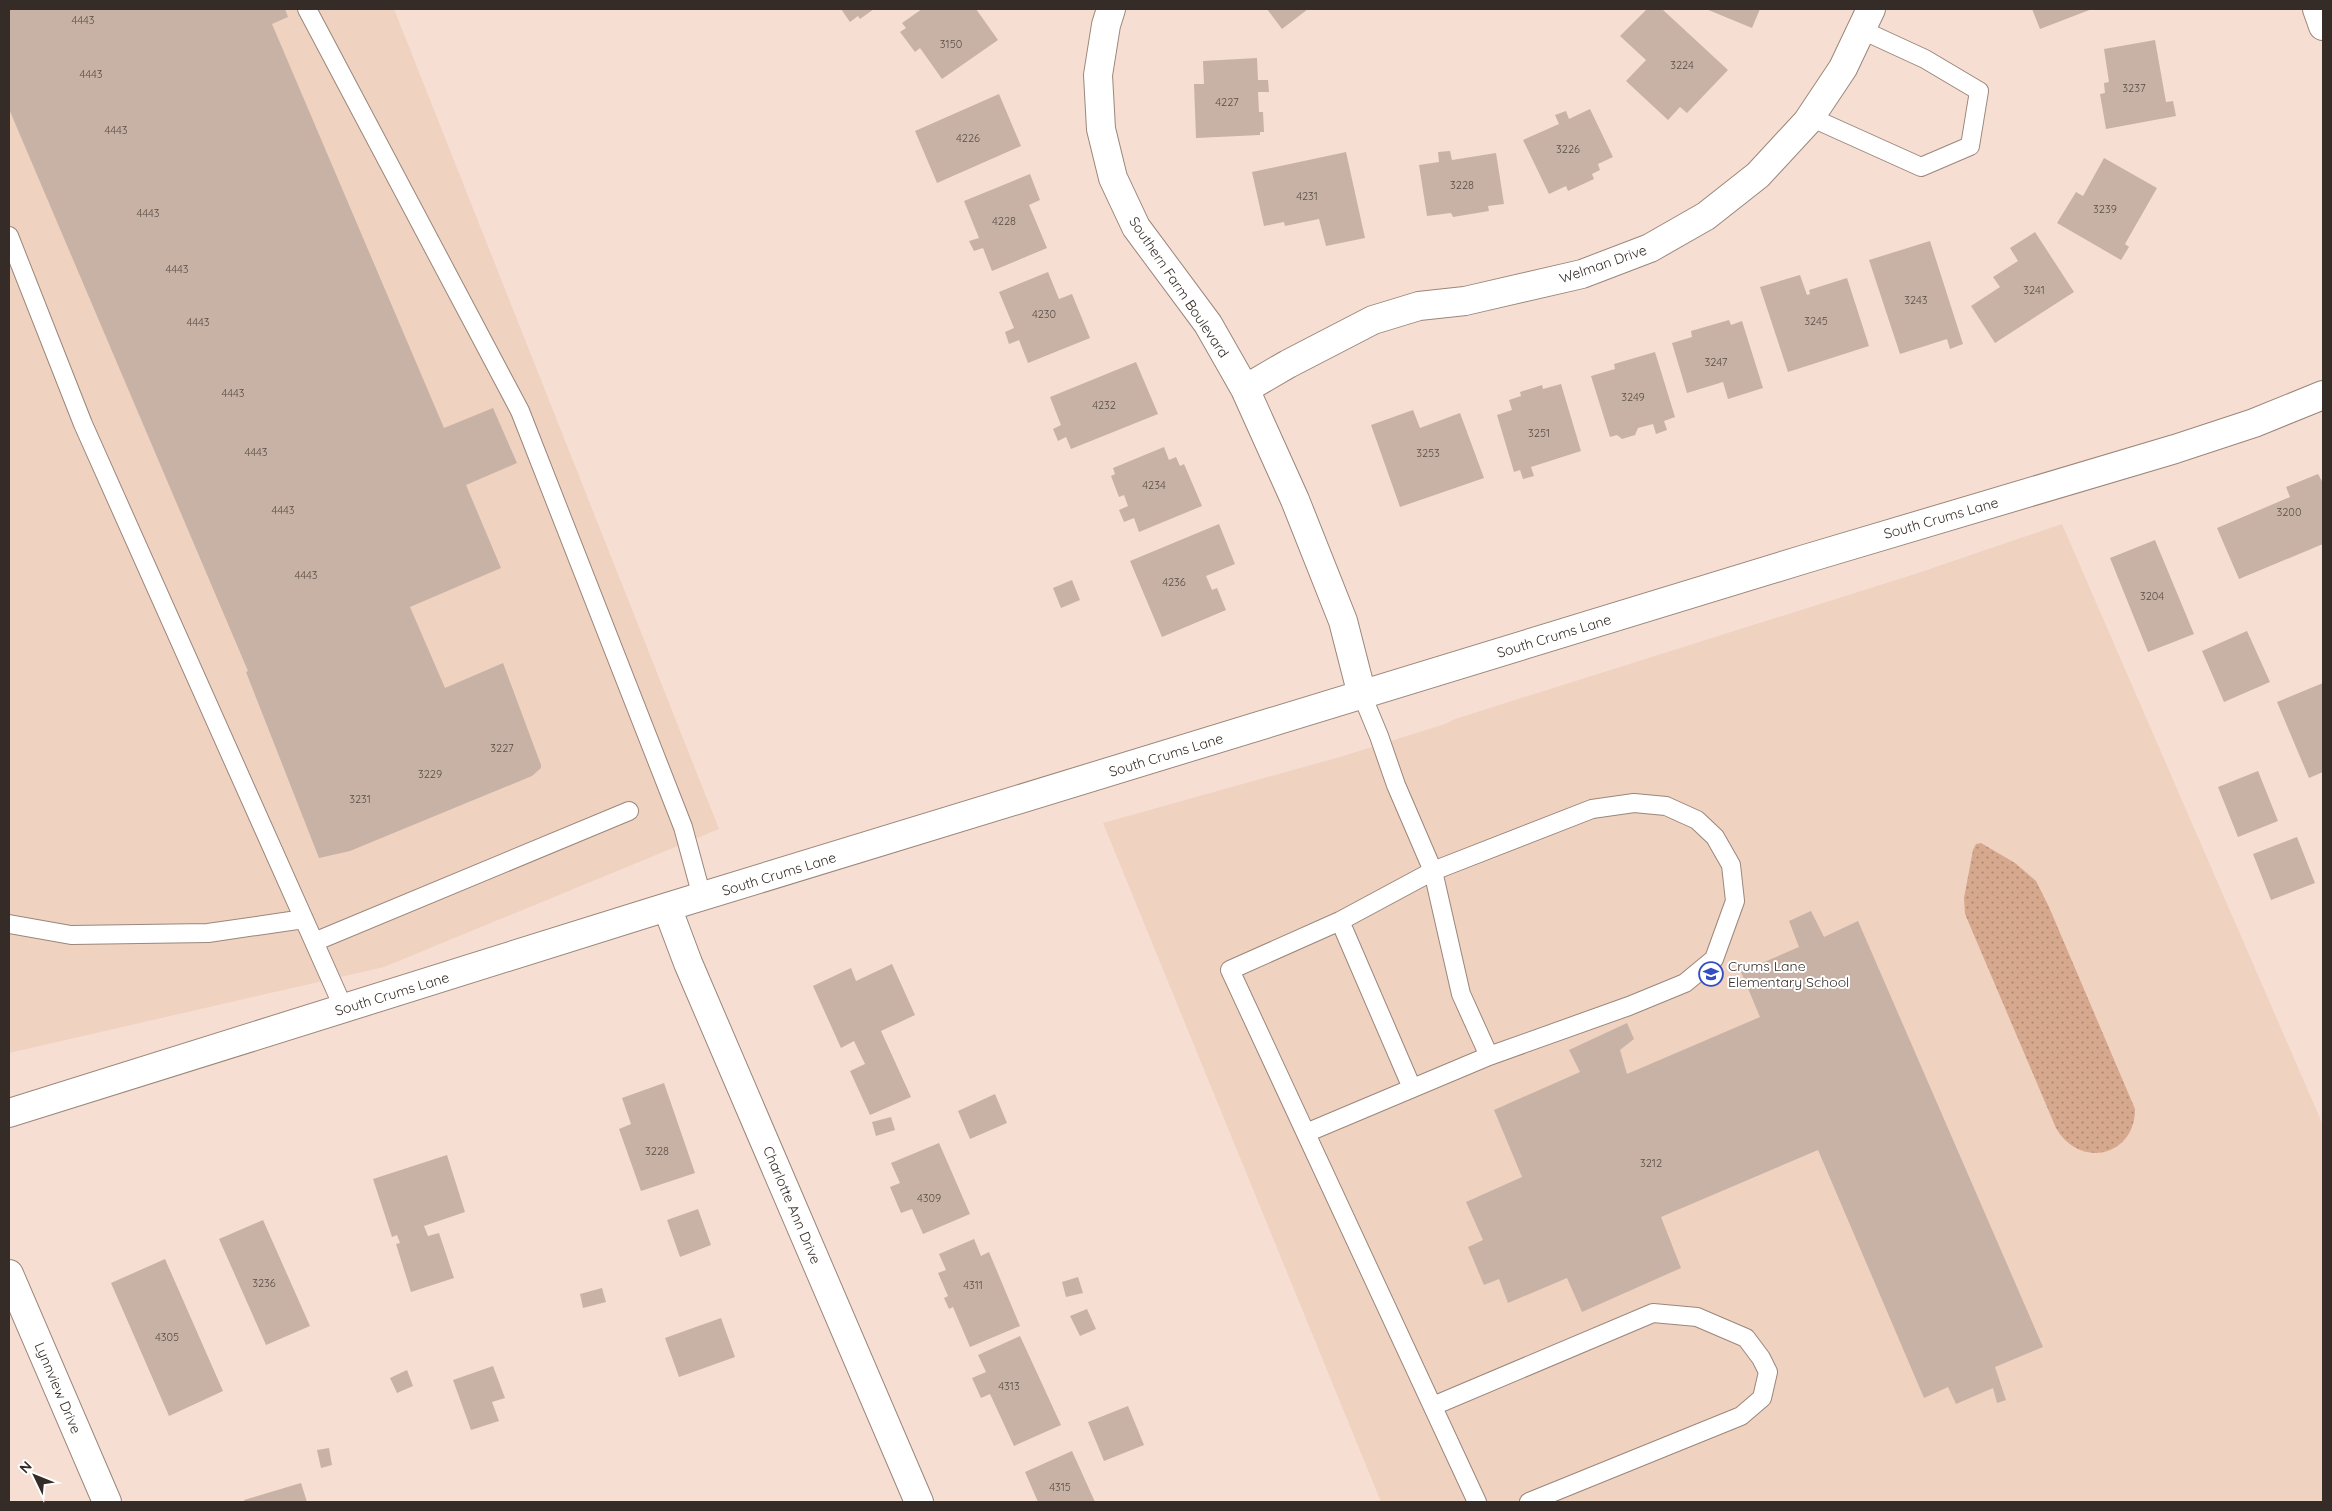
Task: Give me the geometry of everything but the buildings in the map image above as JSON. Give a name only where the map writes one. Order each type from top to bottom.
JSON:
[{"type":"street","name":"Southern Farm Boulevard","points":[[1111,9],[1106,25],[1098,74],[1101,129],[1113,178],[1136,227],[1208,324],[1245,389],[1295,500],[1343,621],[1362,694]]},
{"type":"street","points":[[2317,9],[2323,26]]},
{"type":"street","name":"Welman Drive","points":[[1245,389],[1288,364],[1373,320],[1419,306],[1465,301],[1582,274],[1650,248],[1706,216],[1758,175],[1810,117],[1843,68],[1866,19]]},
{"type":"street","name":"South Crums Lane","points":[[9,1113],[702,896],[1851,545],[2175,449],[2254,423],[2323,395]]},
{"type":"street","name":"Charlotte Ann Drive","points":[[667,907],[688,963],[919,1502]]},
{"type":"street","name":"Lynnview Drive","points":[[9,1274],[107,1502]]},
{"type":"lane","points":[[307,9],[520,411],[683,827],[702,896]]},
{"type":"lane","points":[[1810,117],[1921,168],[1970,146],[1979,91],[1924,59],[1866,19]]},
{"type":"lane","points":[[9,236],[12,253],[87,432],[344,1009]]},
{"type":"lane","points":[[1362,694],[1396,785],[1433,871],[1460,994],[1489,1056]]},
{"type":"lane","points":[[1306,1133],[1489,1056],[1629,1006],[1685,983],[1714,959],[1735,901],[1731,865],[1715,837],[1698,820],[1666,806],[1634,803],[1592,808],[1433,871],[1340,920],[1230,970],[1477,1502]]},
{"type":"lane","points":[[314,942],[629,811]]},
{"type":"lane","points":[[9,924],[71,935],[100,935],[208,933],[304,919]]},
{"type":"lane","points":[[1340,920],[1412,1088]]},
{"type":"lane","points":[[1432,1406],[1653,1313],[1697,1317],[1726,1329],[1746,1338],[1761,1358],[1768,1372],[1762,1398],[1742,1416],[1529,1502]]},
{"type":"shaded area","points":[[9,9],[394,9],[719,829],[384,967],[9,1053]]},
{"type":"shaded area","name":"Crums Lane Elementary School","points":[[2062,524],[2323,1125],[2323,1502],[1381,1502],[1103,823],[1343,756],[1915,574]]},
{"type":"shaded area","points":[[1981,843],[2015,863],[2036,881],[2049,907],[2135,1109],[2133,1125],[2126,1138],[2116,1147],[2104,1152],[2091,1153],[2078,1149],[2066,1141],[2056,1128],[1965,914],[1964,898],[1973,850],[1976,844]]},
{"type":"place","name":"Crums Lane Elementary School","points":[[1711,974]]}]
